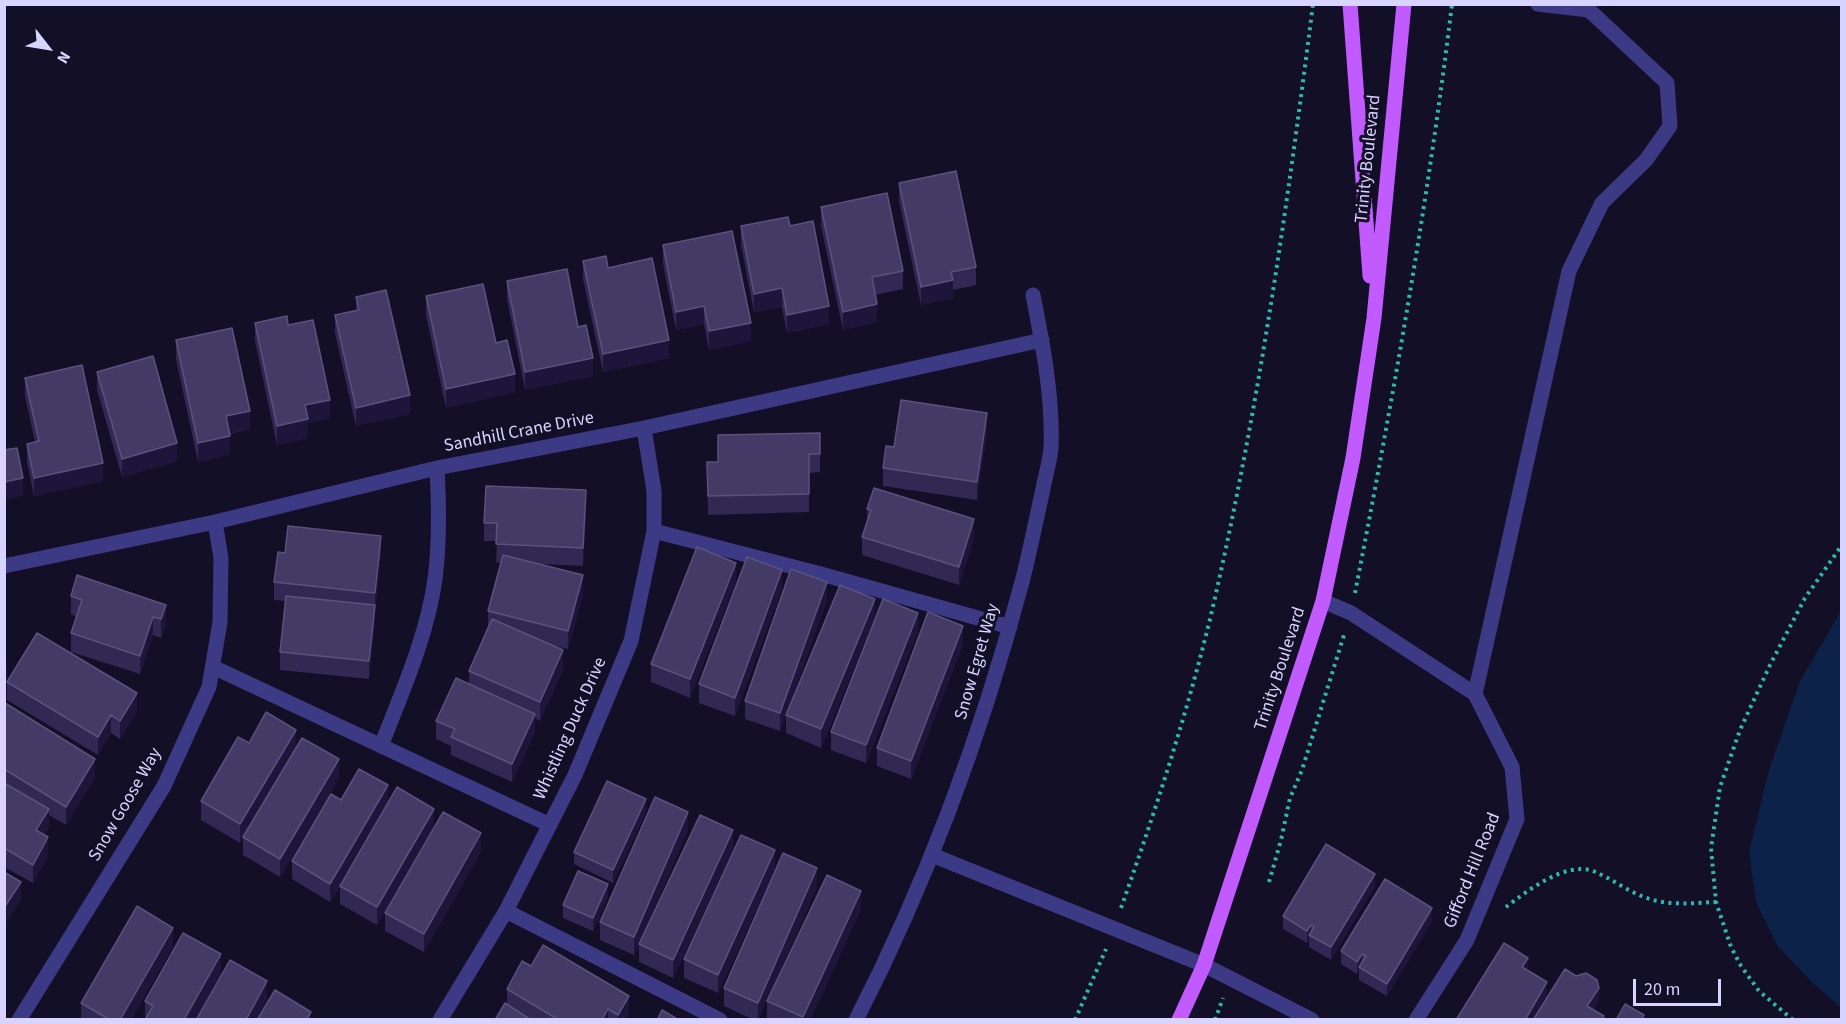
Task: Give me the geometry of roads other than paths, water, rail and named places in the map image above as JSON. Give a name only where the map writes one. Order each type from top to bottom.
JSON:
[{"type":"main road","name":"Trinity Boulevard","points":[[1350,4],[1374,318]]},
{"type":"main road","name":"Trinity Boulevard","points":[[1179,1020],[1204,965],[1323,601],[1353,458],[1374,318],[1404,4]]},
{"type":"street","points":[[1475,694],[1569,271],[1602,203],[1646,160],[1670,126],[1667,83],[1589,10],[1538,4]]},
{"type":"street","name":"Snow Egret Way","points":[[856,1020],[888,958],[932,855],[976,740],[1010,627],[1032,542],[1051,450],[1050,394],[1033,295]]},
{"type":"street","name":"Sandhill Crane Drive","points":[[4,566],[215,522],[437,468],[644,428],[1042,340]]},
{"type":"street","name":"Whistling Duck Drive","points":[[440,1020],[506,911],[550,825],[574,775],[631,641],[654,531],[654,491],[644,428]]},
{"type":"street","points":[[381,746],[419,648],[435,580],[439,514],[437,468]]},
{"type":"street","name":"Snow Goose Way","points":[[19,1020],[164,786],[208,687],[220,622],[221,558],[215,522]]},
{"type":"street","points":[[654,531],[821,574],[1010,627]]},
{"type":"street","name":"Gifford Hill Road","points":[[1323,601],[1351,613],[1475,694],[1512,767],[1517,819],[1467,940],[1416,1020]]},
{"type":"street","points":[[213,668],[550,825]]},
{"type":"street","points":[[932,855],[1204,965],[1312,1020]]},
{"type":"street","points":[[506,911],[720,1020]]},
{"type":"water","points":[[1841,611],[1841,1008],[1778,947],[1756,902],[1749,852],[1769,770],[1800,681]]}]
